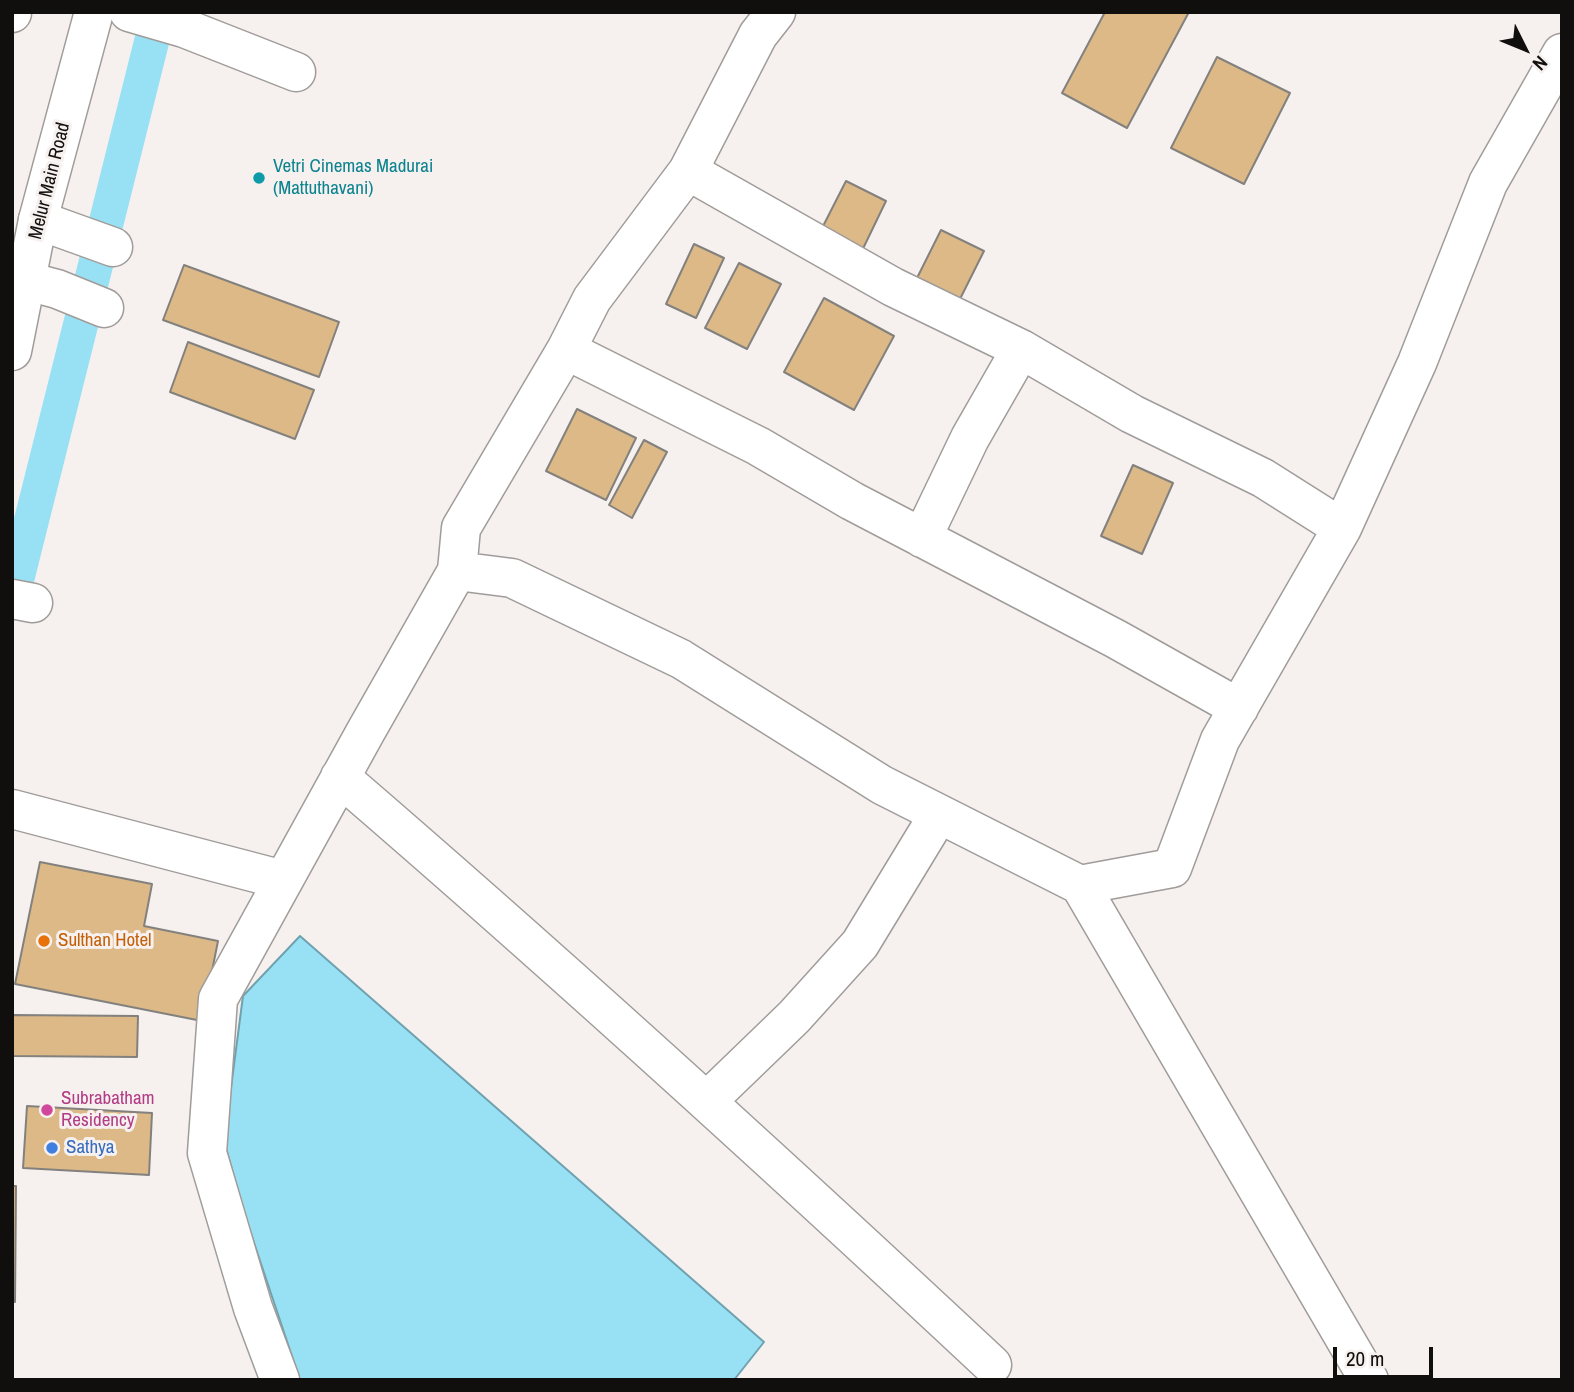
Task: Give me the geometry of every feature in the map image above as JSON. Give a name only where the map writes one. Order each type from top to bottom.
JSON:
[{"type":"street","name":"Melur Main Road","points":[[12,351],[42,285],[94,12]]},
{"type":"street","points":[[129,12],[184,28],[296,72]]},
{"type":"street","points":[[279,1380],[253,1308],[207,1153],[218,999],[457,571],[461,528],[566,350],[592,299],[688,171],[758,35],[776,12]]},
{"type":"street","points":[[1080,885],[1171,868],[1220,740],[1342,528],[1417,363],[1488,183],[1562,53]]},
{"type":"street","points":[[688,171],[893,287],[1021,349],[1132,414],[1263,478],[1342,528]]},
{"type":"street","points":[[52,224],[113,247]]},
{"type":"street","points":[[42,285],[104,308]]},
{"type":"street","points":[[922,538],[970,438],[1021,349]]},
{"type":"street","points":[[566,350],[758,446],[852,501],[1116,639],[1239,708]]},
{"type":"street","points":[[457,571],[512,578],[681,659],[882,785],[1080,885],[1369,1380]]},
{"type":"street","points":[[340,777],[460,880],[707,1101],[992,1365]]},
{"type":"street","points":[[12,809],[283,880]]},
{"type":"street","points":[[707,1101],[794,1017],[860,944],[939,814]]},
{"type":"water","points":[[300,936],[764,1342],[734,1380],[300,1380],[246,1219],[224,1141],[243,996]]},
{"type":"building","points":[[1105,12],[1189,12],[1127,128],[1062,93]]},
{"type":"building","points":[[1217,57],[1290,93],[1244,184],[1171,148]]},
{"type":"building","points":[[846,181],[886,201],[858,259],[817,238]]},
{"type":"building","points":[[941,230],[984,251],[955,309],[912,288]]},
{"type":"building","points":[[694,244],[724,258],[696,318],[666,304]]},
{"type":"building","points":[[739,263],[781,284],[747,349],[705,328]]},
{"type":"building","points":[[184,265],[339,322],[319,377],[163,320]]},
{"type":"building","points":[[824,298],[894,336],[854,410],[784,372]]},
{"type":"building","points":[[188,342],[314,390],[295,439],[170,392]]},
{"type":"building","points":[[577,409],[636,438],[606,500],[546,471]]},
{"type":"building","points":[[644,440],[667,452],[632,518],[609,505]]},
{"type":"building","points":[[1133,465],[1173,483],[1142,554],[1101,536]]},
{"type":"building","points":[[40,862],[152,884],[144,926],[218,941],[202,1021],[15,984]]},
{"type":"building","points":[[13,1015],[138,1016],[137,1057],[13,1056]]},
{"type":"building","points":[[27,1106],[152,1113],[149,1175],[23,1168]]},
{"type":"building","points":[[12,1186],[16,1186],[15,1302],[12,1302]]},
{"type":"waterway","points":[[12,598],[159,12]]},
{"type":"place","name":"Vetri Cinemas Madurai (Mattuthavani)","points":[[259,178]]},
{"type":"place","name":"Sulthan Hotel","points":[[44,941]]},
{"type":"place","name":"Subrabatham Residency","points":[[47,1110]]},
{"type":"place","name":"Sathya","points":[[52,1148]]}]
